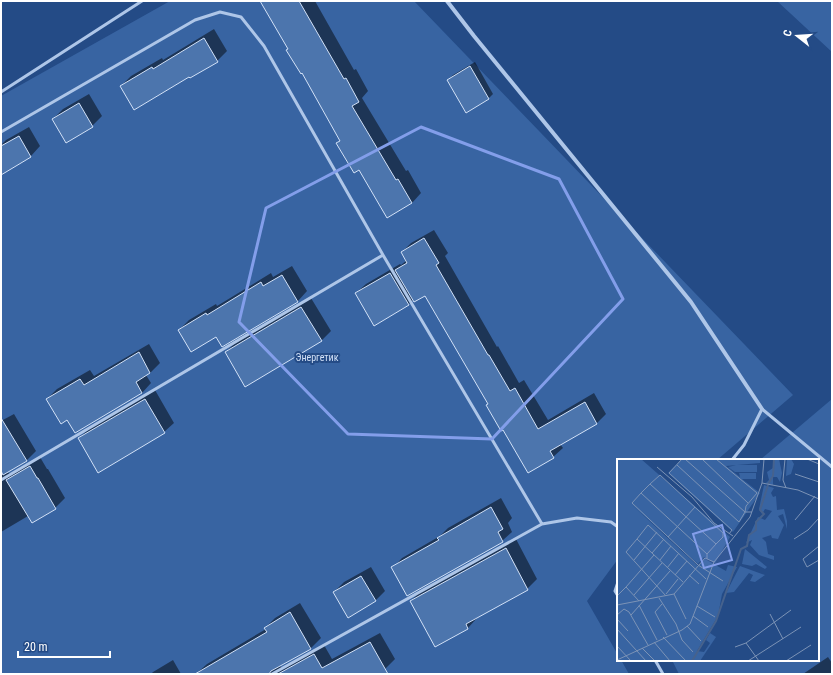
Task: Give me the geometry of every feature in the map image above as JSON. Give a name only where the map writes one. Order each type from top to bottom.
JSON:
[{"type":"street","points":[[447,1],[691,302],[762,409]]},
{"type":"lane","points":[[1,92],[142,1]]},
{"type":"lane","points":[[1,132],[195,20],[220,12],[241,17],[264,46],[382,255],[542,524]]},
{"type":"lane","points":[[1,480],[382,255]]},
{"type":"lane","points":[[733,459],[744,445],[762,409],[832,467]]},
{"type":"lane","points":[[272,674],[542,524],[577,518],[611,522],[617,526]]},
{"type":"lane","points":[[617,585],[615,591],[617,594]]},
{"type":"lane","points":[[656,661],[663,674]]},
{"type":"highlighted area","points":[[421,127],[559,179],[623,299],[492,439],[348,434],[239,322],[266,208]]},
{"type":"green space","name":"Энергетик","points":[[170,1],[414,1],[793,395],[718,459],[617,459],[617,560],[587,601],[617,653],[617,661],[622,661],[629,674],[1,674],[1,96]]},
{"type":"green space","points":[[777,1],[832,1],[832,52]]},
{"type":"green space","points":[[832,399],[832,674],[679,674],[672,661],[819,661],[819,459],[761,459]]},
{"type":"building","points":[[260,1],[299,1],[359,102],[352,106],[396,180],[398,179],[412,203],[387,218],[359,170],[354,173],[336,143],[340,141],[302,73],[301,74],[286,50],[288,49]]},
{"type":"building","points":[[204,38],[218,62],[190,78],[189,77],[134,110],[120,86],[152,67],[153,69]]},
{"type":"building","points":[[470,66],[489,99],[466,113],[447,80]]},
{"type":"building","points":[[79,103],[93,127],[66,143],[52,119]]},
{"type":"building","points":[[19,136],[31,157],[1,175],[1,146]]},
{"type":"building","points":[[424,238],[439,263],[436,265],[488,355],[510,391],[515,388],[538,429],[585,402],[597,424],[550,451],[554,458],[528,473],[503,430],[501,431],[486,405],[488,404],[425,296],[414,302],[395,270],[407,263],[401,252]]},
{"type":"building","points":[[390,273],[409,305],[374,326],[355,293]]},
{"type":"building","points":[[282,275],[298,302],[222,347],[216,337],[191,352],[178,330],[206,313],[207,315],[261,282],[263,286]]},
{"type":"building","points":[[301,307],[322,341],[245,387],[225,352]]},
{"type":"building","points":[[139,352],[150,373],[136,382],[142,393],[75,433],[67,420],[61,424],[46,399],[80,379],[84,385]]},
{"type":"building","points":[[145,399],[165,433],[98,473],[78,438]]},
{"type":"building","points":[[1,418],[27,461],[3,475],[1,471]]},
{"type":"building","points":[[30,466],[56,509],[32,523],[6,480]]},
{"type":"building","points":[[491,507],[503,529],[498,532],[503,542],[407,596],[391,567],[439,540],[437,538]]},
{"type":"building","points":[[506,548],[528,590],[466,624],[468,629],[435,647],[410,601]]},
{"type":"building","points":[[361,576],[376,601],[348,618],[333,592]]},
{"type":"building","points":[[290,612],[311,649],[271,671],[269,674],[195,674],[267,632],[264,628]]},
{"type":"building","points":[[370,642],[388,674],[278,674],[314,654],[322,668]]}]
